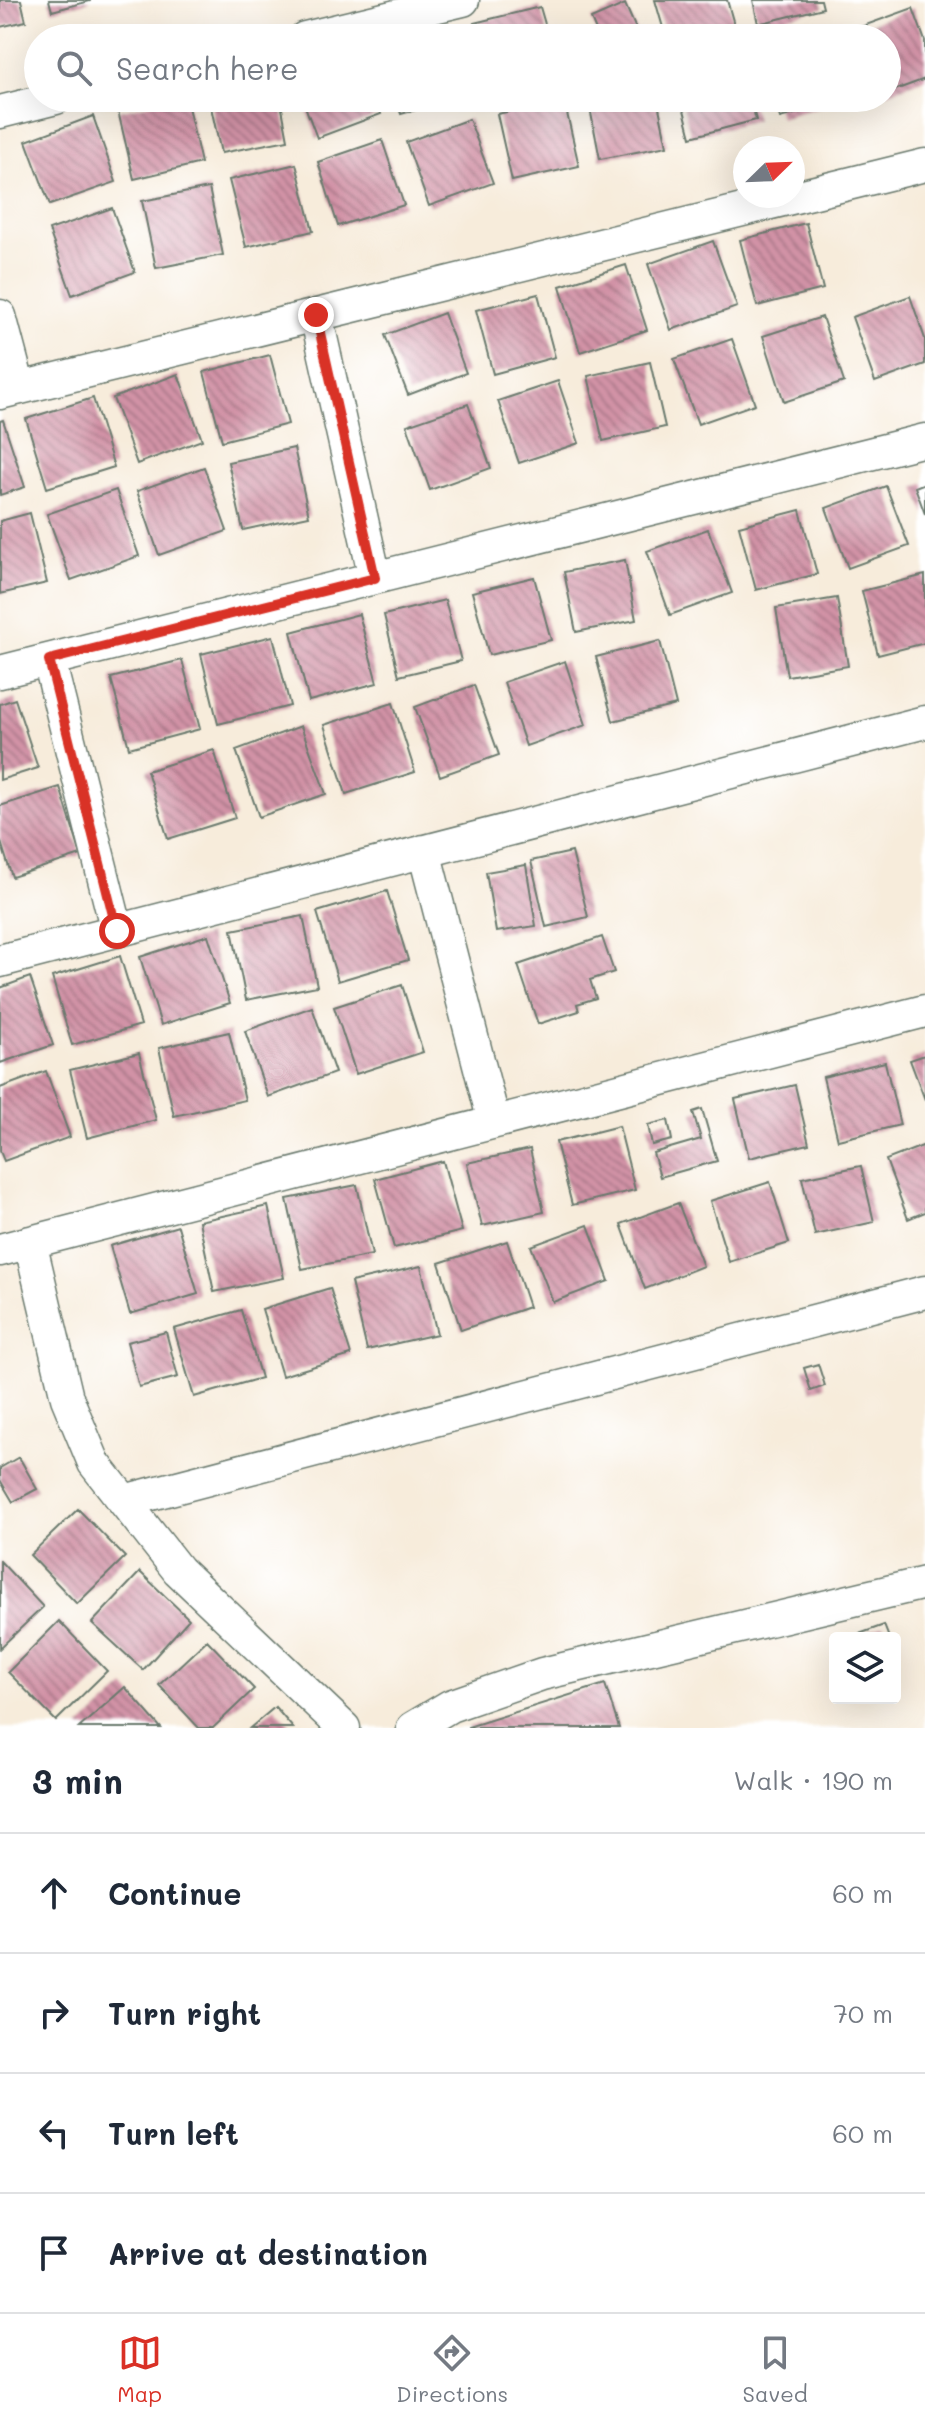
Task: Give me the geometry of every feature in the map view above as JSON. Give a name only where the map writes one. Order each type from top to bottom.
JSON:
[{"type":"street","points":[[363,24],[463,0]]},
{"type":"street","points":[[0,112],[24,106]]},
{"type":"street","points":[[0,316],[10,390],[925,165]]},
{"type":"street","points":[[316,315],[375,578]]},
{"type":"street","points":[[0,672],[925,440]]},
{"type":"street","points":[[49,660],[117,931]]},
{"type":"street","points":[[0,961],[925,722]]},
{"type":"street","points":[[424,851],[494,1122]]},
{"type":"street","points":[[344,1728],[178,1570],[94,1463],[67,1398],[15,1246],[925,1011]]},
{"type":"street","points":[[124,1501],[925,1292]]},
{"type":"street","points":[[413,1728],[450,1706],[542,1674],[925,1583]]},
{"type":"building","points":[[0,0],[21,0],[26,21],[0,27]]},
{"type":"building","points":[[49,0],[90,0],[90,1],[52,11]]},
{"type":"building","points":[[655,0],[727,0],[734,24],[662,24]]},
{"type":"building","points":[[753,0],[821,0],[823,8],[758,24]]},
{"type":"building","points":[[625,4],[634,24],[593,24],[591,19]]},
{"type":"building","points":[[540,7],[545,24],[474,24]]},
{"type":"building","points":[[913,8],[925,41],[925,79],[901,88],[901,24],[868,24]]},
{"type":"building","points":[[118,112],[189,112],[201,163],[134,179]]},
{"type":"building","points":[[212,112],[283,112],[288,140],[221,153]]},
{"type":"building","points":[[307,112],[380,112],[381,114],[317,138]]},
{"type":"building","points":[[567,112],[579,166],[512,181],[497,114]]},
{"type":"building","points":[[591,112],[660,112],[667,146],[600,159]]},
{"type":"building","points":[[685,112],[754,112],[756,120],[691,137]]},
{"type":"building","points":[[778,112],[801,112],[780,118]]},
{"type":"building","points":[[93,116],[116,182],[50,205],[26,141]]},
{"type":"building","points":[[469,119],[493,183],[429,206],[406,142]]},
{"type":"building","points":[[382,140],[404,205],[338,226],[318,162]]},
{"type":"building","points":[[296,164],[313,231],[246,247],[229,180]]},
{"type":"building","points":[[209,188],[223,255],[156,268],[142,201]]},
{"type":"building","points":[[112,208],[135,272],[72,295],[49,230]]},
{"type":"building","points":[[806,223],[823,289],[757,306],[740,240]]},
{"type":"building","points":[[713,241],[737,307],[671,330],[648,264]]},
{"type":"building","points":[[626,265],[647,330],[580,352],[560,286]]},
{"type":"building","points":[[538,294],[555,357],[493,374],[476,310]]},
{"type":"building","points":[[910,296],[925,339],[925,364],[875,382],[852,317]]},
{"type":"building","points":[[444,313],[466,373],[408,395],[385,335]]},
{"type":"building","points":[[822,317],[844,382],[784,402],[763,336]]},
{"type":"building","points":[[732,339],[755,404],[698,424],[674,359]]},
{"type":"building","points":[[270,355],[288,424],[222,441],[204,372]]},
{"type":"building","points":[[650,362],[665,427],[603,441],[588,376]]},
{"type":"building","points":[[178,374],[202,440],[137,464],[113,398]]},
{"type":"building","points":[[558,381],[579,443],[519,463],[498,401]]},
{"type":"building","points":[[93,398],[114,467],[47,488],[26,419]]},
{"type":"building","points":[[468,404],[491,468],[430,490],[407,425]]},
{"type":"building","points":[[3,420],[25,487],[0,495],[0,421]]},
{"type":"building","points":[[294,448],[309,516],[243,530],[228,462]]},
{"type":"building","points":[[204,467],[227,531],[159,555],[137,491]]},
{"type":"building","points":[[925,483],[925,514],[915,487]]},
{"type":"building","points":[[886,486],[909,546],[848,568],[826,508]]},
{"type":"building","points":[[116,490],[139,556],[71,580],[47,514]]},
{"type":"building","points":[[800,510],[817,574],[756,590],[739,526]]},
{"type":"building","points":[[30,513],[47,583],[0,594],[0,521]]},
{"type":"building","points":[[708,529],[732,593],[670,615],[647,551]]},
{"type":"building","points":[[625,560],[636,620],[576,632],[564,572]]},
{"type":"building","points":[[925,575],[925,643],[878,655],[862,591]]},
{"type":"building","points":[[534,577],[551,640],[489,655],[472,592]]},
{"type":"building","points":[[837,598],[848,666],[787,676],[776,608]]},
{"type":"building","points":[[445,600],[461,661],[399,676],[384,615]]},
{"type":"building","points":[[359,614],[377,683],[309,701],[291,632]]},
{"type":"building","points":[[273,636],[290,706],[218,724],[201,654]]},
{"type":"building","points":[[660,641],[676,705],[613,721],[596,657]]},
{"type":"building","points":[[182,660],[200,729],[129,748],[111,678]]},
{"type":"building","points":[[565,661],[586,725],[526,746],[504,682]]},
{"type":"building","points":[[474,685],[499,755],[440,776],[415,707]]},
{"type":"building","points":[[15,699],[38,768],[0,780],[0,704]]},
{"type":"building","points":[[393,703],[415,772],[346,794],[324,725]]},
{"type":"building","points":[[301,726],[326,794],[259,817],[236,750]]},
{"type":"building","points":[[214,750],[235,818],[168,839],[147,771]]},
{"type":"building","points":[[60,787],[81,855],[12,877],[0,839],[0,806]]},
{"type":"building","points":[[572,852],[588,917],[546,927],[531,861]]},
{"type":"building","points":[[526,865],[536,926],[496,932],[486,872]]},
{"type":"building","points":[[387,891],[408,960],[338,981],[317,912]]},
{"type":"building","points":[[303,916],[317,986],[246,1000],[232,930]]},
{"type":"building","points":[[208,935],[230,1003],[161,1025],[140,957]]},
{"type":"building","points":[[602,937],[614,972],[590,980],[596,998],[577,1004],[579,1011],[538,1024],[518,965]]},
{"type":"building","points":[[120,956],[141,1025],[72,1045],[52,977]]},
{"type":"building","points":[[30,977],[53,1045],[0,1063],[0,988]]},
{"type":"building","points":[[402,985],[423,1052],[356,1074],[334,1007]]},
{"type":"building","points":[[312,1007],[335,1073],[268,1097],[245,1031]]},
{"type":"building","points":[[229,1032],[245,1100],[174,1116],[159,1048]]},
{"type":"building","points":[[139,1053],[156,1120],[87,1138],[70,1070]]},
{"type":"building","points":[[925,1055],[925,1100],[910,1060]]},
{"type":"building","points":[[885,1062],[900,1125],[838,1140],[823,1077]]},
{"type":"building","points":[[46,1071],[70,1137],[4,1161],[0,1151],[0,1088]]},
{"type":"building","points":[[795,1085],[809,1144],[749,1158],[735,1099]]},
{"type":"building","points":[[702,1109],[717,1161],[660,1177],[653,1153],[701,1139],[693,1112]]},
{"type":"building","points":[[668,1120],[672,1140],[652,1145],[648,1125]]},
{"type":"building","points":[[619,1126],[635,1190],[572,1205],[556,1142]]},
{"type":"building","points":[[925,1145],[925,1212],[908,1219],[886,1160]]},
{"type":"building","points":[[530,1149],[544,1212],[482,1226],[467,1163]]},
{"type":"building","points":[[443,1161],[462,1231],[394,1248],[375,1179]]},
{"type":"building","points":[[861,1166],[874,1222],[815,1235],[802,1178]]},
{"type":"building","points":[[770,1182],[789,1243],[729,1262],[710,1201]]},
{"type":"building","points":[[357,1185],[372,1255],[302,1269],[287,1199]]},
{"type":"building","points":[[678,1203],[703,1266],[645,1289],[621,1224]]},
{"type":"building","points":[[268,1206],[284,1278],[214,1292],[199,1221]]},
{"type":"building","points":[[588,1225],[609,1281],[553,1302],[531,1246]]},
{"type":"building","points":[[178,1226],[198,1294],[130,1314],[110,1246]]},
{"type":"building","points":[[507,1241],[529,1307],[461,1330],[439,1263]]},
{"type":"building","points":[[421,1266],[437,1334],[367,1350],[351,1282]]},
{"type":"building","points":[[330,1288],[351,1355],[282,1376],[262,1309]]},
{"type":"building","points":[[241,1310],[261,1378],[194,1397],[174,1329]]},
{"type":"building","points":[[166,1332],[178,1377],[139,1387],[127,1342]]},
{"type":"building","points":[[818,1364],[825,1386],[811,1391],[804,1368]]},
{"type":"building","points":[[19,1457],[37,1489],[13,1502],[0,1480],[0,1468]]},
{"type":"building","points":[[78,1509],[125,1557],[77,1604],[30,1555]]},
{"type":"building","points":[[0,1561],[43,1607],[0,1648]]},
{"type":"building","points":[[140,1572],[189,1619],[143,1670],[92,1623]]},
{"type":"building","points":[[59,1621],[107,1671],[56,1721],[8,1672]]},
{"type":"building","points":[[884,1625],[887,1632],[865,1632]]},
{"type":"building","points":[[207,1640],[254,1689],[213,1728],[199,1728],[159,1685]]},
{"type":"building","points":[[605,1684],[619,1728],[468,1728],[468,1727]]},
{"type":"building","points":[[125,1687],[161,1728],[79,1728]]},
{"type":"building","points":[[275,1707],[293,1728],[250,1728]]},
{"type":"route","points":[[117,931],[49,660],[375,578],[316,315]]}]
